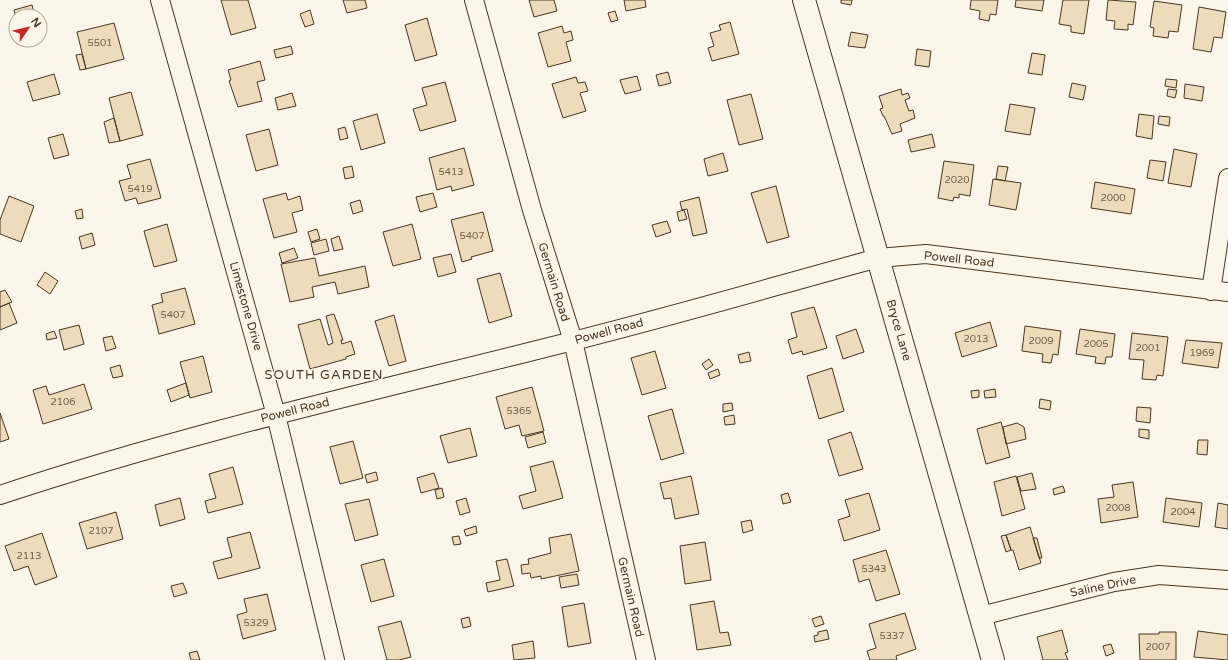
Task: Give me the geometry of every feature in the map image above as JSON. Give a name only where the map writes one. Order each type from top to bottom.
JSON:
[{"type":"street","name":"Limestone Drive","points":[[160,0],[276,415],[335,660]]},
{"type":"street","name":"Germain Road","points":[[474,0],[532,210],[572,341],[646,660]]},
{"type":"street","name":"Bryce Lane","points":[[804,0],[993,660]]},
{"type":"street","points":[[1219,292],[1228,178]]},
{"type":"street","name":"Powell Road","points":[[0,495],[60,475],[276,415],[572,341],[878,258],[926,254],[1219,292]]},
{"type":"street","name":"Saline Drive","points":[[981,616],[1114,582],[1158,576],[1228,580]]},
{"type":"building","points":[[221,0],[248,0],[256,28],[231,35]]},
{"type":"building","points":[[343,0],[365,0],[367,8],[347,13]]},
{"type":"building","points":[[529,0],[554,0],[557,11],[534,17]]},
{"type":"building","points":[[624,0],[645,0],[646,7],[626,11]]},
{"type":"building","points":[[841,0],[852,0],[851,5],[841,3]]},
{"type":"building","points":[[971,0],[998,0],[996,15],[990,14],[989,21],[979,19],[980,11],[970,9]]},
{"type":"building","points":[[1016,0],[1044,0],[1042,11],[1015,7]]},
{"type":"building","points":[[1063,0],[1089,0],[1084,34],[1071,32],[1071,26],[1059,24]]},
{"type":"building","points":[[1108,0],[1136,2],[1133,25],[1128,24],[1128,30],[1114,29],[1115,21],[1106,20]]},
{"type":"building","points":[[1154,1],[1182,5],[1178,32],[1169,31],[1168,38],[1153,36],[1154,28],[1150,27]]},
{"type":"building","points":[[32,5],[33,8],[21,8]]},
{"type":"building","points":[[1199,7],[1226,12],[1222,38],[1214,37],[1211,52],[1193,49]]},
{"type":"building","points":[[310,10],[314,24],[305,27],[300,14]]},
{"type":"building","points":[[615,11],[618,20],[611,22],[608,13]]},
{"type":"building","points":[[427,18],[437,55],[415,61],[405,25]]},
{"type":"building","points":[[730,22],[739,54],[712,61],[708,48],[714,46],[710,33],[721,30],[719,25]]},
{"type":"building","points":[[114,23],[124,59],[86,69],[77,32]]},
{"type":"building","points":[[562,26],[564,33],[571,31],[573,40],[566,42],[571,61],[548,67],[538,33]]},
{"type":"building","points":[[851,32],[868,35],[865,48],[848,46]]},
{"type":"building","points":[[291,46],[293,54],[276,58],[274,50]]},
{"type":"building","points":[[917,49],[931,51],[929,67],[915,65]]},
{"type":"building","points":[[1032,53],[1045,55],[1042,75],[1028,73]]},
{"type":"building","points":[[82,54],[86,69],[80,70],[76,55]]},
{"type":"building","points":[[260,61],[265,80],[257,82],[262,101],[238,107],[229,81],[231,80],[228,70]]},
{"type":"building","points":[[668,72],[671,83],[659,86],[656,75]]},
{"type":"building","points":[[54,74],[60,94],[33,101],[27,82]]},
{"type":"building","points":[[637,76],[641,90],[625,94],[620,80]]},
{"type":"building","points":[[576,77],[578,83],[585,82],[588,91],[580,93],[586,111],[563,118],[552,84]]},
{"type":"building","points":[[1166,79],[1177,80],[1176,88],[1165,86]]},
{"type":"building","points":[[445,82],[456,121],[420,131],[413,109],[427,105],[422,88]]},
{"type":"building","points":[[1072,83],[1086,86],[1083,100],[1069,97]]},
{"type":"building","points":[[1185,84],[1204,87],[1202,101],[1184,98]]},
{"type":"building","points":[[901,89],[902,95],[908,93],[910,98],[905,100],[909,111],[913,110],[915,118],[900,124],[902,131],[892,134],[880,109],[883,108],[879,96]]},
{"type":"building","points":[[1168,89],[1177,90],[1175,98],[1167,96]]},
{"type":"building","points":[[131,92],[143,135],[120,141],[109,98]]},
{"type":"building","points":[[292,93],[296,106],[278,110],[275,98]]},
{"type":"building","points":[[751,94],[763,139],[739,145],[727,100]]},
{"type":"building","points":[[1010,104],[1035,108],[1030,135],[1005,131]]},
{"type":"building","points":[[377,114],[385,143],[361,150],[353,121]]},
{"type":"building","points":[[1139,114],[1154,116],[1152,139],[1136,136]]},
{"type":"building","points":[[1159,116],[1170,117],[1169,126],[1158,124]]},
{"type":"building","points":[[114,118],[120,141],[109,143],[104,122]]},
{"type":"building","points":[[345,127],[348,138],[340,140],[338,129]]},
{"type":"building","points":[[269,129],[278,165],[256,171],[246,135]]},
{"type":"building","points":[[63,134],[69,155],[54,159],[48,138]]},
{"type":"building","points":[[932,134],[935,147],[911,152],[908,140]]},
{"type":"building","points":[[464,148],[474,185],[452,191],[451,186],[437,190],[429,158]]},
{"type":"building","points":[[1174,149],[1197,154],[1191,187],[1168,183]]},
{"type":"building","points":[[723,153],[728,171],[708,176],[704,159]]},
{"type":"building","points":[[150,159],[161,198],[138,204],[136,198],[125,201],[119,181],[131,178],[127,165]]},
{"type":"building","points":[[1150,160],[1166,162],[1163,181],[1147,178]]},
{"type":"building","points":[[944,161],[974,165],[970,196],[959,194],[959,198],[954,197],[953,201],[938,198]]},
{"type":"building","points":[[352,166],[354,177],[345,179],[343,168]]},
{"type":"building","points":[[998,166],[1008,167],[1005,181],[996,179]]},
{"type":"building","points":[[993,179],[1021,183],[1016,210],[989,205]]},
{"type":"building","points":[[1095,182],[1135,189],[1131,214],[1091,208]]},
{"type":"building","points":[[776,186],[789,237],[767,243],[751,193]]},
{"type":"building","points":[[286,193],[288,200],[300,196],[303,210],[292,213],[297,232],[274,238],[263,199]]},
{"type":"building","points":[[433,193],[437,207],[420,212],[416,197]]},
{"type":"building","points":[[9,196],[34,206],[21,242],[0,234],[0,220]]},
{"type":"building","points":[[699,197],[707,233],[693,236],[687,209],[682,210],[680,202]]},
{"type":"building","points":[[360,200],[363,211],[353,214],[350,203]]},
{"type":"building","points":[[82,209],[83,218],[77,219],[75,211]]},
{"type":"building","points":[[684,210],[687,219],[679,221],[677,212]]},
{"type":"building","points":[[483,212],[493,251],[471,257],[472,259],[462,262],[451,220]]},
{"type":"building","points":[[667,221],[671,232],[656,237],[652,225]]},
{"type":"building","points":[[167,224],[177,261],[154,267],[144,231]]},
{"type":"building","points":[[412,224],[421,259],[393,266],[383,232]]},
{"type":"building","points":[[317,229],[320,239],[311,242],[308,232]]},
{"type":"building","points":[[92,233],[95,245],[82,249],[79,237]]},
{"type":"building","points":[[339,236],[343,249],[334,251],[331,239]]},
{"type":"building","points":[[326,239],[329,251],[314,255],[311,243]]},
{"type":"building","points":[[294,248],[298,258],[282,263],[279,253]]},
{"type":"building","points":[[451,254],[456,272],[438,277],[433,258]]},
{"type":"building","points":[[315,258],[319,276],[365,266],[369,287],[338,294],[335,282],[312,287],[314,297],[290,302],[281,264]]},
{"type":"building","points":[[45,272],[58,281],[50,294],[37,285]]},
{"type":"building","points":[[500,273],[512,316],[489,323],[477,279]]},
{"type":"building","points":[[185,288],[195,324],[159,334],[152,305],[163,302],[161,294]]},
{"type":"building","points":[[5,290],[12,302],[0,307],[0,292]]},
{"type":"building","points":[[9,303],[17,323],[0,330],[0,307]]},
{"type":"building","points":[[814,307],[827,348],[803,355],[802,351],[792,354],[788,340],[797,337],[791,313]]},
{"type":"building","points":[[334,314],[343,340],[341,340],[342,344],[351,341],[355,354],[346,357],[346,359],[310,369],[298,325],[320,319],[328,345],[333,343],[326,316]]},
{"type":"building","points":[[394,315],[406,361],[389,366],[375,321]]},
{"type":"building","points":[[990,322],[997,346],[962,357],[955,333]]},
{"type":"building","points":[[79,325],[84,344],[64,350],[59,330]]},
{"type":"building","points":[[1025,326],[1061,331],[1058,355],[1053,354],[1051,363],[1042,362],[1043,354],[1022,351]]},
{"type":"building","points":[[856,329],[864,352],[843,359],[836,336]]},
{"type":"building","points":[[1080,329],[1115,334],[1112,357],[1106,357],[1105,364],[1095,363],[1096,357],[1076,354]]},
{"type":"building","points":[[54,331],[57,338],[47,340],[46,334]]},
{"type":"building","points":[[1132,333],[1168,337],[1163,376],[1157,375],[1156,380],[1142,379],[1144,360],[1129,359]]},
{"type":"building","points":[[112,336],[116,348],[106,351],[103,338]]},
{"type":"building","points":[[1186,340],[1222,343],[1218,368],[1182,363]]},
{"type":"building","points":[[655,351],[666,388],[642,395],[631,358]]},
{"type":"building","points":[[749,352],[751,361],[740,363],[738,355]]},
{"type":"building","points":[[203,356],[212,392],[190,398],[180,362]]},
{"type":"building","points":[[709,359],[713,365],[706,370],[702,364]]},
{"type":"building","points":[[120,365],[123,376],[113,378],[110,368]]},
{"type":"building","points":[[832,368],[844,411],[819,419],[807,376]]},
{"type":"building","points":[[718,369],[720,375],[710,379],[708,373]]},
{"type":"building","points":[[186,383],[189,395],[171,402],[167,390]]},
{"type":"building","points":[[84,384],[92,409],[43,424],[33,390],[46,386],[49,395]]},
{"type":"building","points":[[532,387],[544,431],[522,436],[519,425],[505,429],[496,397]]},
{"type":"building","points":[[995,389],[996,397],[985,398],[984,391]]},
{"type":"building","points":[[979,390],[979,397],[972,398],[971,391]]},
{"type":"building","points":[[1040,399],[1051,401],[1050,410],[1039,408]]},
{"type":"building","points":[[732,403],[733,410],[723,412],[723,404]]},
{"type":"building","points":[[1137,407],[1151,408],[1150,423],[1136,421]]},
{"type":"building","points":[[672,409],[684,453],[661,460],[648,416]]},
{"type":"building","points":[[0,413],[9,439],[0,442]]},
{"type":"building","points":[[734,415],[735,424],[725,425],[724,417]]},
{"type":"building","points":[[1001,422],[1010,457],[986,464],[977,429]]},
{"type":"building","points":[[1017,423],[1024,427],[1026,439],[1006,444],[1003,427]]},
{"type":"building","points":[[470,428],[477,456],[448,463],[440,436]]},
{"type":"building","points":[[1139,429],[1149,430],[1149,439],[1139,437]]},
{"type":"building","points":[[543,432],[546,443],[528,448],[525,437]]},
{"type":"building","points":[[851,432],[863,469],[839,476],[828,440]]},
{"type":"building","points":[[1198,440],[1208,440],[1207,455],[1197,454]]},
{"type":"building","points":[[353,441],[363,478],[340,484],[330,447]]},
{"type":"building","points":[[553,461],[563,498],[523,509],[519,496],[536,491],[530,467]]},
{"type":"building","points":[[233,467],[243,504],[208,513],[205,501],[216,498],[209,474]]},
{"type":"building","points":[[376,472],[378,480],[367,483],[365,475]]},
{"type":"building","points":[[434,473],[439,488],[421,493],[417,478]]},
{"type":"building","points":[[1032,473],[1036,489],[1021,491],[1017,477]]},
{"type":"building","points":[[691,476],[699,514],[675,519],[671,498],[664,499],[660,483]]},
{"type":"building","points":[[1016,476],[1025,509],[1002,516],[994,482]]},
{"type":"building","points":[[1133,482],[1138,517],[1101,523],[1098,499],[1114,497],[1112,485]]},
{"type":"building","points":[[1063,486],[1065,492],[1054,495],[1053,489]]},
{"type":"building","points":[[442,488],[444,497],[437,499],[435,490]]},
{"type":"building","points":[[788,493],[791,502],[783,504],[781,495]]},
{"type":"building","points":[[869,493],[880,530],[844,541],[838,520],[850,516],[845,500]]},
{"type":"building","points":[[180,498],[185,519],[160,526],[155,505]]},
{"type":"building","points":[[466,498],[470,512],[460,515],[456,501]]},
{"type":"building","points":[[1166,498],[1202,503],[1199,527],[1163,522]]},
{"type":"building","points":[[369,499],[378,535],[355,541],[345,504]]},
{"type":"building","points":[[1218,503],[1228,505],[1228,529],[1215,527]]},
{"type":"building","points":[[116,512],[123,539],[87,549],[79,523]]},
{"type":"building","points":[[751,520],[753,530],[743,533],[741,522]]},
{"type":"building","points":[[476,526],[477,533],[466,536],[464,530]]},
{"type":"building","points":[[1030,527],[1041,563],[1019,570],[1013,550],[1011,550],[1006,535]]},
{"type":"building","points":[[250,532],[260,568],[218,579],[213,562],[232,557],[227,538]]},
{"type":"building","points":[[42,533],[57,577],[35,585],[28,566],[14,571],[5,546]]},
{"type":"building","points":[[571,534],[579,571],[541,579],[541,576],[531,578],[530,573],[522,574],[521,565],[529,564],[528,559],[551,553],[549,538]]},
{"type":"building","points":[[1006,535],[1011,550],[1006,552],[1001,536]]},
{"type":"building","points":[[459,536],[461,544],[454,545],[452,537]]},
{"type":"building","points":[[1033,538],[1037,538],[1042,558],[1039,558]]},
{"type":"building","points":[[705,542],[711,580],[685,584],[680,546]]},
{"type":"building","points":[[886,550],[900,594],[876,601],[869,579],[859,582],[853,560]]},
{"type":"building","points":[[384,559],[394,596],[371,602],[361,565]]},
{"type":"building","points":[[507,559],[514,586],[488,592],[486,583],[500,580],[496,561]]},
{"type":"building","points":[[577,574],[579,585],[561,588],[559,577]]},
{"type":"building","points":[[183,583],[187,593],[174,597],[171,586]]},
{"type":"building","points":[[267,594],[276,630],[243,639],[237,615],[247,612],[244,599]]},
{"type":"building","points":[[714,601],[720,633],[728,632],[731,645],[697,650],[690,605]]},
{"type":"building","points":[[584,603],[591,643],[568,647],[562,607]]},
{"type":"building","points":[[905,613],[916,649],[896,656],[897,660],[870,660],[867,651],[876,648],[869,624]]},
{"type":"building","points":[[821,616],[824,624],[815,627],[812,619]]},
{"type":"building","points":[[469,617],[471,626],[463,628],[461,619]]},
{"type":"building","points":[[401,621],[411,657],[399,660],[387,660],[378,627]]},
{"type":"building","points":[[827,630],[829,639],[815,642],[814,636],[818,635],[818,632]]},
{"type":"building","points":[[1062,630],[1068,652],[1065,653],[1068,660],[1043,660],[1037,637]]},
{"type":"building","points":[[1198,631],[1228,635],[1228,660],[1194,657]]},
{"type":"building","points":[[1159,632],[1176,632],[1176,660],[1140,660],[1139,634],[1159,634]]},
{"type":"building","points":[[533,641],[535,658],[514,660],[512,645]]},
{"type":"building","points":[[1111,644],[1114,653],[1106,656],[1103,646]]},
{"type":"building","points":[[197,651],[200,660],[191,660],[189,653]]},
{"type":"district","name":"SOUTH GARDEN","points":[[324,375]]}]
